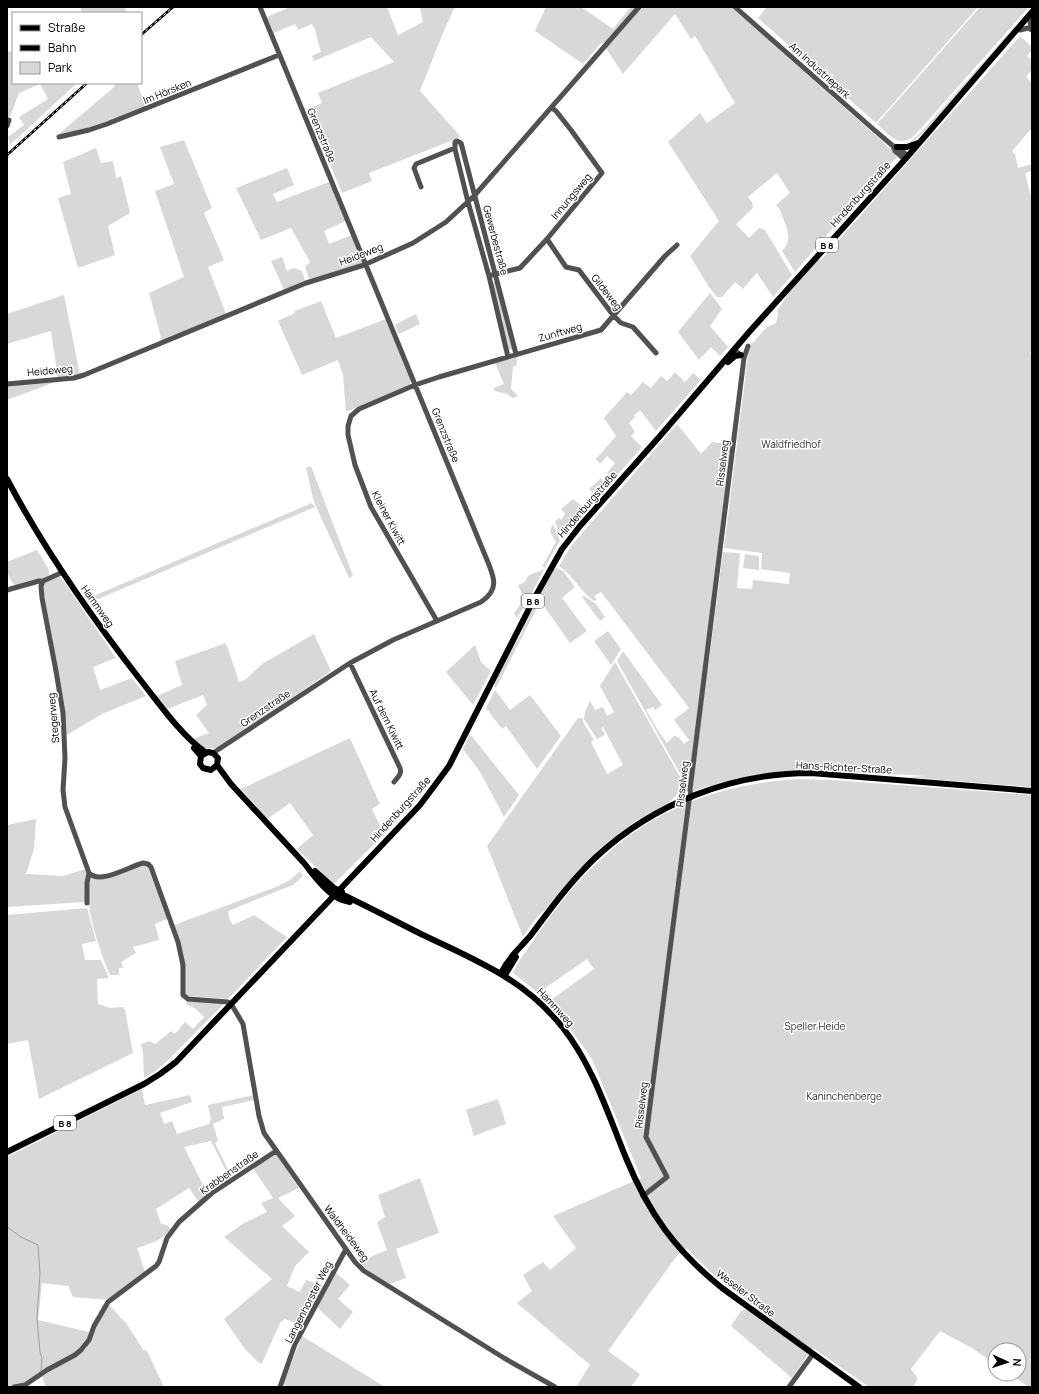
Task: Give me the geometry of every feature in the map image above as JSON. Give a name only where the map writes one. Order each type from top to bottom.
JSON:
[{"type":"main road","name":"Hindenburgstraße","points":[[996,55],[1031,16]]},
{"type":"main road","name":"Hindenburgstraße","points":[[7,1152],[144,1084],[176,1062],[420,805],[443,775],[534,599],[562,549],[580,526],[660,436],[734,349],[906,158],[1031,16]]},
{"type":"main road","points":[[895,147],[907,147],[920,142]]},
{"type":"main road","name":"Hindenburgstraße","points":[[706,382],[714,377],[732,358],[743,357]]},
{"type":"main road","name":"Hammweg","points":[[7,480],[34,527],[63,572],[128,665],[203,754],[200,762],[202,766],[208,770],[215,767],[304,863],[338,891],[374,911],[503,974],[521,986],[547,1009],[579,1050],[598,1089],[626,1160],[643,1195]]},
{"type":"main road","points":[[203,754],[215,755],[215,767]]},
{"type":"main road","name":"Hans-Richter-Straße","points":[[503,974],[524,944],[574,880],[604,850],[640,823],[675,803],[717,787],[747,779],[775,775],[800,774],[1032,791]]},
{"type":"main road","name":"Hammweg","points":[[338,891],[374,911]]},
{"type":"main road","name":"Weseler Straße","points":[[643,1195],[670,1238],[701,1271],[752,1311],[859,1387]]},
{"type":"street","name":"Grenzstraße","points":[[215,755],[221,752],[232,741],[350,663],[393,640],[481,602],[490,595],[495,584],[487,560],[416,385],[260,7]]},
{"type":"street","name":"Heideweg","points":[[7,384],[74,378],[84,375],[306,283],[366,264],[419,239],[446,222],[474,196],[639,7]]},
{"type":"street","name":"Am Industriepark","points":[[735,7],[906,158]]},
{"type":"street","points":[[1031,16],[1030,22],[1032,30]]},
{"type":"street","points":[[1020,30],[1028,28],[1032,30]]},
{"type":"street","name":"Im Hörsken","points":[[59,137],[107,124],[279,55]]},
{"type":"street","name":"Innungsweg","points":[[489,276],[520,268],[547,239],[602,173],[571,130],[552,108]]},
{"type":"street","points":[[7,126],[9,120]]},
{"type":"street","name":"Gewerbestraße","points":[[508,357],[489,276],[468,202],[455,148],[455,142],[459,141],[461,143],[516,354]]},
{"type":"street","points":[[422,187],[414,168],[416,164],[455,148]]},
{"type":"street","name":"Gildeweg","points":[[547,239],[566,267],[579,270],[613,315],[621,323],[634,327],[656,353]]},
{"type":"street","name":"Zunftweg","points":[[416,385],[464,369],[601,330],[665,256],[677,245]]},
{"type":"street","name":"Risselweg","points":[[643,1195],[668,1177],[646,1137],[689,801],[691,797],[690,790],[743,357],[748,346]]},
{"type":"street","points":[[734,349],[743,357]]},
{"type":"street","name":"Kleiner Kiwitt","points":[[416,385],[354,412],[349,421],[348,435],[355,465],[371,507],[437,621]]},
{"type":"street","points":[[7,590],[43,581],[63,572]]},
{"type":"street","name":"Stegerweg","points":[[43,581],[41,586],[42,598],[63,714],[65,758],[63,799],[88,873],[88,903]]},
{"type":"street","name":"Auf dem Kiwitt","points":[[350,663],[402,771],[394,782]]},
{"type":"street","points":[[88,873],[96,877],[106,876],[140,863],[148,864],[151,867],[178,942],[183,965],[183,995],[188,999],[223,1000],[231,1005]]},
{"type":"street","name":"Waldheideweg","points":[[231,1005],[243,1024],[260,1123],[264,1133],[355,1262],[376,1279],[504,1358],[555,1387]]},
{"type":"street","name":"Krabbenstraße","points":[[14,1387],[25,1385],[81,1350],[89,1340],[94,1326],[108,1302],[156,1266],[168,1238],[179,1222],[212,1193],[276,1151]]},
{"type":"street","name":"Langenhorster Weg","points":[[280,1387],[295,1344],[346,1249]]},
{"type":"street","points":[[789,1387],[813,1354]]},
{"type":"green space","points":[[80,7],[125,7],[127,12],[82,12]]},
{"type":"green space","points":[[290,7],[387,7],[398,35],[423,22],[420,7],[455,7],[420,91],[461,137],[369,173],[372,181],[342,193],[307,109],[322,103],[318,93],[394,62],[371,37],[314,61],[312,56],[321,52],[312,24],[298,30],[295,24],[274,33],[267,17]]},
{"type":"green space","points":[[546,7],[581,7],[613,29],[631,7],[731,7],[882,141],[896,155],[897,158],[863,193],[795,272],[782,251],[788,241],[788,236],[779,208],[776,205],[790,193],[777,173],[748,197],[752,202],[753,208],[736,224],[749,238],[759,228],[765,230],[792,275],[773,297],[757,273],[743,289],[735,282],[722,297],[717,297],[690,256],[719,221],[668,142],[700,113],[707,123],[735,103],[695,36],[691,39],[675,14],[623,74],[602,42],[583,64],[535,31]]},
{"type":"green space","points":[[767,7],[978,7],[876,123],[758,18]]},
{"type":"green space","points":[[980,7],[1029,7],[915,135],[904,141],[894,139],[877,124]]},
{"type":"green space","points":[[1015,26],[1016,28],[924,132],[908,144],[925,128]]},
{"type":"green space","name":"Waldfriedhof","points":[[1020,36],[1032,47],[1032,50],[1027,56],[1032,60],[1032,69],[1026,77],[1032,83],[1032,128],[1012,151],[1015,154],[1018,168],[1032,164],[1032,171],[1025,173],[1032,201],[1032,352],[1030,354],[1032,354],[1032,787],[905,777],[928,776],[807,770],[782,771],[743,777],[692,792],[723,552],[740,554],[737,588],[752,589],[753,580],[789,584],[790,573],[761,569],[762,553],[724,548],[749,347],[767,327],[776,323],[778,314],[777,310],[789,292],[819,259],[821,260]]},
{"type":"green space","points":[[12,51],[12,84],[40,84],[19,93],[9,119],[7,112],[7,52]]},
{"type":"green space","points":[[40,84],[76,84],[10,145],[8,137],[24,125],[19,117],[48,99]]},
{"type":"green space","points":[[115,84],[137,84],[146,108],[89,128],[61,135],[60,133],[113,88]]},
{"type":"green space","points":[[184,140],[212,208],[204,213],[224,260],[208,267],[226,314],[162,341],[149,293],[184,277],[155,191],[174,184],[160,147]]},
{"type":"green space","points":[[96,148],[101,163],[113,161],[116,178],[121,176],[130,213],[108,226],[115,255],[78,268],[58,198],[71,194],[63,162]]},
{"type":"green space","points":[[287,168],[294,185],[273,194],[277,202],[329,182],[346,221],[324,231],[329,244],[352,235],[363,263],[309,279],[305,267],[310,262],[291,228],[261,240],[236,188]]},
{"type":"green space","points":[[282,257],[287,271],[294,268],[302,271],[305,281],[284,290],[271,261]]},
{"type":"green space","points":[[492,282],[495,282],[513,349],[509,350]]},
{"type":"green space","points":[[710,293],[722,309],[710,326],[728,347],[720,356],[711,347],[699,360],[678,332]]},
{"type":"green space","points":[[64,295],[80,375],[58,378],[51,331],[7,344],[7,314]]},
{"type":"green space","points":[[321,301],[336,338],[386,319],[411,380],[409,385],[346,412],[343,375],[338,360],[302,375],[278,321],[295,313],[295,311]]},
{"type":"green space","points":[[416,314],[420,324],[399,334],[395,326],[396,324]]},
{"type":"green space","points":[[518,357],[516,366],[513,366],[511,389],[518,396],[513,398],[507,394],[495,391],[493,388],[504,384],[495,363]]},
{"type":"green space","points":[[675,372],[685,382],[693,373],[701,380],[656,431],[640,410],[634,415],[635,417],[629,423],[635,432],[631,436],[642,447],[613,480],[607,473],[615,463],[607,456],[600,464],[596,459],[616,436],[604,418],[627,392],[631,395],[643,382],[651,388],[661,376],[667,381]]},
{"type":"green space","points":[[58,381],[7,400],[7,386]]},
{"type":"green space","points":[[677,424],[701,454],[712,442],[733,445],[688,788],[617,661],[623,651],[662,705],[655,710],[653,707],[646,710],[667,743],[674,736],[679,737],[684,744],[689,740],[674,720],[689,708],[601,592],[594,596],[597,600],[594,601],[564,569],[559,566],[571,546]]},
{"type":"green space","points":[[311,466],[353,576],[349,578],[314,502],[306,468]]},
{"type":"green space","points":[[601,478],[606,487],[595,500],[590,495],[592,492],[589,489]]},
{"type":"green space","points":[[573,499],[586,510],[563,537],[561,537],[555,522],[559,518],[561,520],[565,514],[561,509]]},
{"type":"green space","points":[[312,503],[315,507],[91,602],[89,598]]},
{"type":"green space","points":[[553,524],[560,541],[526,604],[516,619],[514,613],[520,605],[520,596],[522,594],[518,585],[524,583],[528,576],[544,569],[543,565],[556,542],[551,531]]},
{"type":"green space","points":[[37,550],[49,570],[49,575],[16,586],[8,575],[7,562]]},
{"type":"green space","points":[[745,554],[759,556],[759,570],[743,568]]},
{"type":"green space","points":[[557,568],[563,571],[575,587],[562,598],[587,631],[570,643],[539,599],[539,595],[553,569]]},
{"type":"green space","points":[[60,576],[116,658],[93,667],[100,690],[132,678],[146,696],[102,714],[65,736],[42,590],[43,584]]},
{"type":"green space","points":[[584,596],[596,604],[605,617],[600,621],[582,597]]},
{"type":"green space","points":[[536,603],[539,604],[496,688],[494,686],[495,683],[512,648],[521,635],[524,624]]},
{"type":"green space","points":[[608,631],[621,649],[611,665],[594,641]]},
{"type":"green space","points":[[314,634],[331,671],[218,748],[203,748],[193,739],[209,733],[196,715],[207,705],[203,695],[167,709],[157,696],[182,685],[175,661],[226,643],[239,682],[245,680],[262,664]]},
{"type":"green space","points":[[475,645],[481,662],[491,671],[473,705],[446,672]]},
{"type":"green space","points":[[615,662],[688,791],[684,790],[682,784],[678,787],[678,793],[670,802],[636,821],[604,845],[577,872],[536,919],[523,937],[487,846],[578,718],[582,718],[594,740],[591,742],[607,774],[623,765],[603,727],[601,728],[605,735],[597,739],[584,719],[585,712],[590,701],[595,710],[603,707],[607,716],[614,712],[600,686]]},
{"type":"green space","points":[[495,690],[510,710],[530,695],[561,736],[537,769],[506,726],[502,729],[486,708]]},
{"type":"green space","points":[[470,734],[519,795],[504,817],[480,772],[463,749]]},
{"type":"green space","points":[[350,738],[380,804],[372,809],[384,834],[334,884],[297,849],[313,835],[290,803],[267,819],[241,789]]},
{"type":"green space","name":"Kaninchenberge","points":[[799,779],[833,780],[1032,795],[1032,1387],[1029,1387],[1022,1382],[1027,1382],[1027,1342],[987,1342],[987,1358],[972,1348],[940,1331],[911,1369],[918,1379],[913,1387],[869,1387],[813,1348],[792,1378],[731,1326],[741,1311],[754,1306],[713,1274],[686,1248],[676,1257],[608,1351],[640,1374],[631,1387],[576,1387],[590,1365],[517,1303],[532,1291],[523,1275],[543,1262],[550,1270],[576,1248],[553,1216],[641,1178],[592,1059],[558,1012],[548,1002],[594,969],[587,959],[538,993],[513,973],[516,966],[558,906],[582,878],[608,853],[629,836],[650,822],[697,800],[721,792],[772,781]]},
{"type":"green space","points":[[36,819],[34,849],[26,874],[63,876],[86,869],[85,902],[7,907],[7,825]]},
{"type":"green space","points":[[142,864],[149,867],[169,918],[155,924],[159,940],[133,947],[136,953],[121,962],[123,968],[119,968],[119,975],[110,975],[93,927],[88,897],[90,878]]},
{"type":"green space","points":[[300,871],[303,876],[293,885],[228,911],[229,918],[233,925],[254,915],[287,937],[228,999],[188,996],[184,993],[174,925],[276,887],[290,880]]},
{"type":"green space","points":[[87,908],[96,941],[82,944],[85,960],[101,960],[109,978],[97,979],[98,1004],[110,1008],[123,1007],[125,1010],[133,1053],[39,1099],[28,1040],[7,1044],[7,915]]},
{"type":"green space","points":[[187,1001],[224,1004],[163,1065],[144,1078],[143,1052],[141,1044],[149,1041],[155,1044],[171,1031],[175,1034],[185,1022],[193,1029],[204,1017],[196,1009],[186,1004]]},
{"type":"green space","points":[[142,1089],[145,1105],[190,1095],[192,1102],[160,1113],[164,1124],[172,1121],[177,1134],[209,1124],[211,1119],[208,1105],[254,1095],[255,1100],[222,1107],[224,1119],[213,1124],[218,1141],[215,1143],[232,1178],[230,1179],[211,1141],[184,1147],[208,1195],[199,1202],[189,1188],[156,1209],[161,1224],[167,1225],[172,1230],[157,1241],[137,1248],[145,1272],[109,1300],[73,1297],[68,1286],[42,1283],[38,1320],[89,1332],[85,1344],[73,1354],[28,1382],[7,1386],[7,1157]]},
{"type":"green space","points":[[498,1099],[506,1124],[474,1136],[466,1110]]},
{"type":"green space","points":[[275,1153],[299,1188],[278,1198],[295,1216],[282,1226],[309,1252],[295,1266],[287,1286],[300,1292],[306,1280],[324,1286],[303,1326],[285,1319],[280,1323],[262,1363],[259,1363],[245,1349],[224,1319],[272,1279],[224,1237],[244,1223],[267,1212],[261,1203],[273,1198],[252,1167]]},
{"type":"green space","points":[[420,1178],[439,1233],[396,1249],[406,1278],[390,1284],[371,1273],[358,1262],[387,1250],[377,1222],[385,1217],[378,1195]]},
{"type":"green space","points":[[335,1272],[350,1285],[338,1299],[353,1312],[340,1329],[317,1307]]},
{"type":"green space","points":[[109,1305],[126,1323],[144,1351],[146,1349],[164,1387],[46,1387],[42,1376],[77,1356],[86,1349],[96,1325]]},
{"type":"green space","points":[[302,1336],[385,1387],[288,1387],[283,1384]]},
{"type":"waterway","points":[[7,1227],[21,1237],[38,1245],[40,1274],[37,1318],[40,1352],[42,1358],[41,1371]]},
{"type":"railway","points":[[142,34],[173,7]]},
{"type":"railway","points":[[7,155],[86,84]]},
{"type":"park label","name":"Speller Heide","points":[[815,1026]]}]
